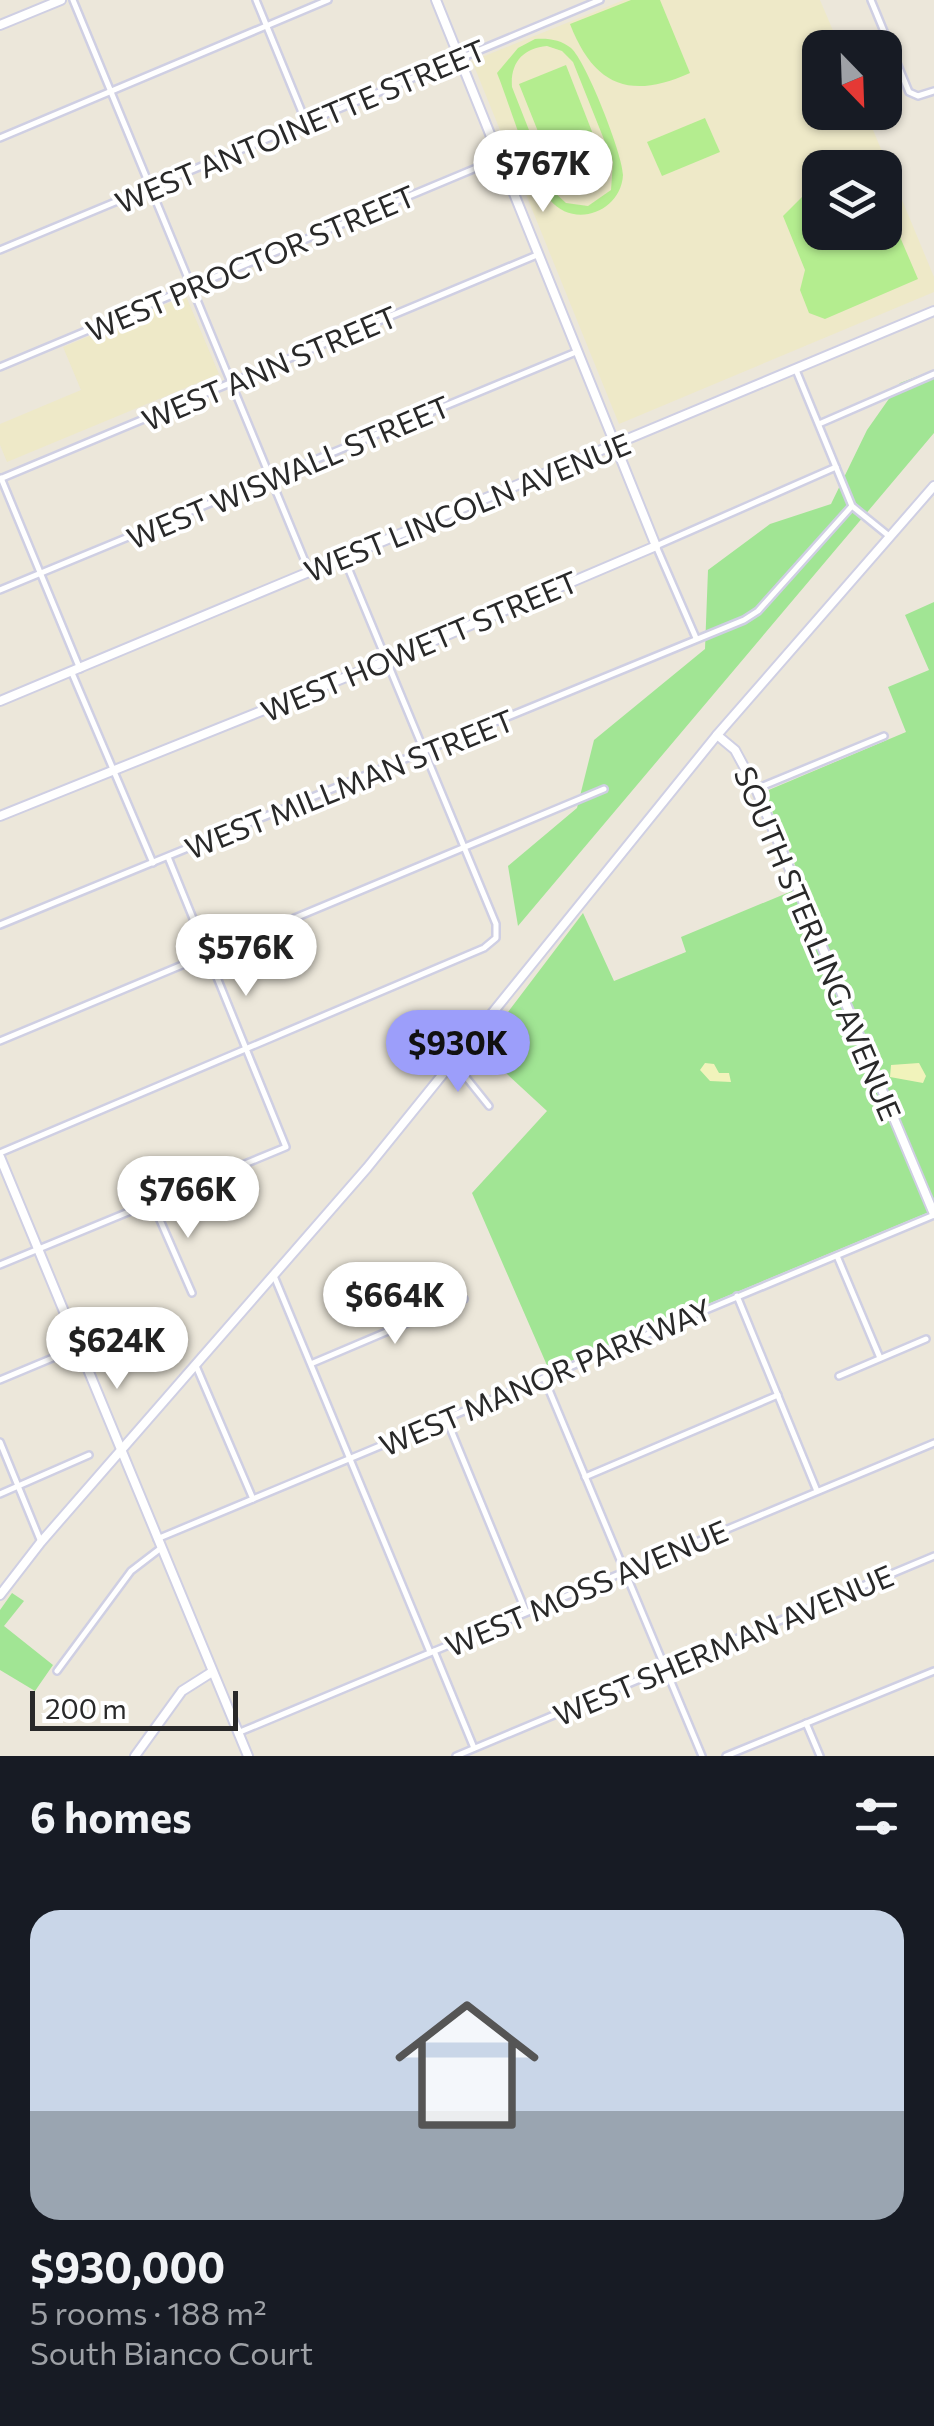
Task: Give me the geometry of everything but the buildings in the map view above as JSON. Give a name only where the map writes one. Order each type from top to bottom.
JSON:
[{"type":"main road","points":[[0,26],[61,0]]},
{"type":"main road","points":[[436,0],[656,546]]},
{"type":"main road","name":"WEST LINCOLN AVENUE","points":[[0,701],[934,311]]},
{"type":"main road","points":[[0,1595],[41,1542],[274,1276],[717,734],[934,486]]},
{"type":"main road","name":"WEST HOWETT STREET","points":[[0,816],[386,661],[656,546]]},
{"type":"main road","name":"SOUTH STERLING AVENUE","points":[[717,734],[736,750],[756,789],[934,1214]]},
{"type":"main road","points":[[0,1155],[248,1756]]},
{"type":"main road","points":[[135,1756],[182,1691],[212,1672]]},
{"type":"street","points":[[73,0],[308,571]]},
{"type":"street","points":[[256,0],[306,122]]},
{"type":"street","points":[[0,138],[328,0]]},
{"type":"street","name":"WEST ANTOINETTE STREET","points":[[0,250],[600,0]]},
{"type":"street","points":[[872,0],[913,94],[934,91]]},
{"type":"street","name":"WEST PROCTOR STREET","points":[[0,367],[500,158]]},
{"type":"street","name":"WEST ANN STREET","points":[[0,478],[538,254]]},
{"type":"street","name":"WEST WISWALL STREET","points":[[0,590],[576,352]]},
{"type":"street","points":[[796,370],[852,506],[889,536]]},
{"type":"street","points":[[819,424],[934,374]]},
{"type":"street","name":"WEST HOWETT STREET","points":[[656,546],[836,467]]},
{"type":"street","points":[[0,478],[153,863]]},
{"type":"street","name":"WEST MILLMAN STREET","points":[[0,926],[425,754],[758,611],[852,506]]},
{"type":"street","points":[[656,546],[696,638]]},
{"type":"street","points":[[0,1155],[484,948],[496,937],[496,926],[343,556]]},
{"type":"street","points":[[756,789],[884,736]]},
{"type":"street","points":[[0,1042],[464,851],[604,789]]},
{"type":"street","points":[[0,1265],[286,1147],[168,857]]},
{"type":"street","points":[[453,1061],[490,1106]]},
{"type":"street","points":[[152,1203],[192,1293]]},
{"type":"street","name":"WEST MANOR PARKWAY","points":[[58,1671],[131,1571],[159,1544],[253,1499],[934,1214]]},
{"type":"street","points":[[837,1256],[880,1358]]},
{"type":"street","points":[[274,1276],[432,1652],[482,1756]]},
{"type":"street","points":[[737,1296],[817,1491]]},
{"type":"street","points":[[313,1363],[464,1300]]},
{"type":"street","points":[[839,1376],[926,1339]]},
{"type":"street","points":[[0,1380],[78,1346]]},
{"type":"street","points":[[196,1366],[253,1499]]},
{"type":"street","points":[[544,1378],[702,1756]]},
{"type":"street","points":[[585,1476],[778,1395]]},
{"type":"street","points":[[446,1418],[526,1612]]},
{"type":"street","points":[[0,1442],[41,1542]]},
{"type":"street","name":"WEST MOSS AVENUE","points":[[238,1733],[934,1443]]},
{"type":"street","points":[[0,1494],[90,1455]]},
{"type":"street","name":"WEST SHERMAN AVENUE","points":[[456,1756],[934,1556]]},
{"type":"street","points":[[726,1756],[934,1671]]},
{"type":"street","points":[[806,1723],[820,1756]]},
{"type":"shaded area","points":[[624,0],[820,0],[833,30],[802,30],[802,130],[873,130],[881,150],[802,150],[802,250],[902,250],[902,200],[934,277],[934,292],[619,424],[472,61]]},
{"type":"shaded area","points":[[186,296],[219,374],[7,462],[0,445],[0,424],[81,390],[63,347]]},
{"type":"green space","points":[[631,0],[660,0],[690,73],[669,81],[632,86],[616,82],[590,62],[570,24]]},
{"type":"green space","points":[[535,39],[550,39],[563,43],[578,56],[603,109],[623,175],[614,199],[605,207],[583,215],[571,214],[560,209],[543,189],[497,73],[518,48]],"holes":[[[547,46],[562,51],[573,62],[613,162],[611,190],[588,206],[566,203],[553,191],[512,87],[513,71],[525,54]]]},
{"type":"green space","points":[[566,65],[607,170],[561,189],[519,84]]},
{"type":"green space","points":[[705,118],[720,152],[662,176],[647,142]]},
{"type":"green space","points":[[802,197],[802,250],[902,250],[902,242],[918,279],[825,319],[809,313],[800,290],[805,270],[783,216]]},
{"type":"green space","points":[[934,370],[934,433],[518,926],[508,866],[577,808],[594,740],[705,649],[708,570],[770,524],[831,504],[867,430],[900,383]]},
{"type":"green space","points":[[934,602],[934,1210],[549,1370],[472,1193],[547,1111],[480,1049],[583,913],[614,981],[686,952],[681,937],[804,886],[764,792],[906,732],[888,687],[929,670],[905,615]]},
{"type":"green space","points":[[12,1593],[24,1601],[4,1626],[53,1665],[35,1691],[0,1670],[0,1610]]},
{"type":"sand","points":[[705,1063],[714,1064],[719,1073],[729,1073],[731,1082],[710,1081],[700,1070]]},
{"type":"sand","points":[[919,1063],[926,1076],[923,1083],[890,1077],[891,1065]]}]
